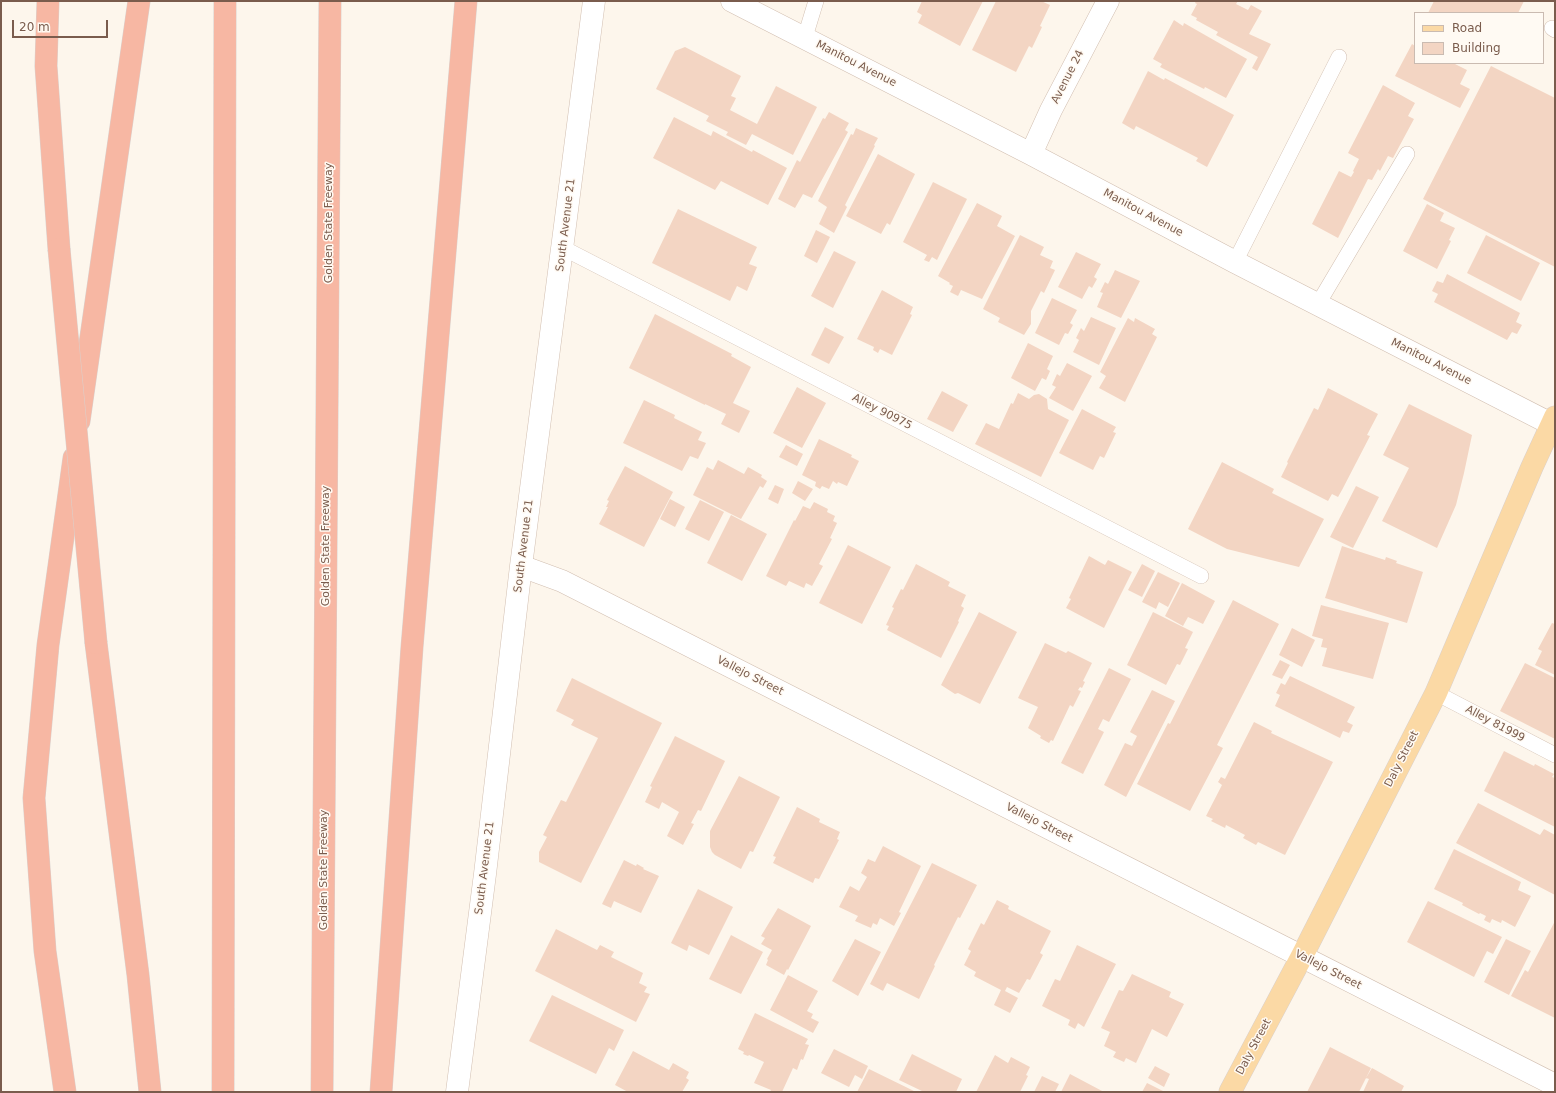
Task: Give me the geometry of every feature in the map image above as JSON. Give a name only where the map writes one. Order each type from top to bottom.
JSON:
[{"type":"highway","points":[[48,1],[46,66],[59,249],[96,644],[138,975],[150,1092]]},
{"type":"highway","points":[[65,1092],[45,951],[34,798],[48,645],[139,1]]},
{"type":"highway","points":[[223,1092],[225,1]]},
{"type":"highway","name":"Golden State Freeway","points":[[322,1092],[330,1]]},
{"type":"highway","points":[[381,1092],[412,639],[466,1]]},
{"type":"main road","name":"Daly Street","points":[[1230,1092],[1302,956],[1436,693],[1554,422]]},
{"type":"street","name":"South Avenue 21","points":[[457,1092],[485,874],[521,566],[594,1]]},
{"type":"street","name":"Manitou Avenue","points":[[732,1],[805,37],[1031,154],[1235,262],[1554,422]]},
{"type":"street","name":"Avenue 24","points":[[1031,154],[1051,110],[1108,1]]},
{"type":"street","name":"Vallejo Street","points":[[521,566],[562,581],[1302,956],[1548,1086]]},
{"type":"lane","points":[[805,37],[816,1]]},
{"type":"lane","points":[[1235,262],[1339,58]]},
{"type":"lane","points":[[1318,304],[1407,154]]},
{"type":"lane","name":"Alley 90975","points":[[563,248],[1201,576]]},
{"type":"lane","name":"Alley 81999","points":[[1436,693],[1555,756]]},
{"type":"building","points":[[922,1],[983,1],[960,46],[918,23],[922,15],[917,12]]},
{"type":"building","points":[[996,1],[1041,1],[1050,5],[1032,48],[1029,46],[1016,72],[972,50]]},
{"type":"building","points":[[1196,1],[1238,1],[1236,4],[1248,10],[1251,5],[1262,11],[1249,34],[1271,44],[1257,71],[1252,68],[1258,57],[1216,35],[1218,32],[1196,20],[1197,18],[1191,15],[1197,4],[1195,3]]},
{"type":"building","points":[[1434,1],[1524,1],[1518,12],[1428,12]]},
{"type":"building","points":[[1174,20],[1183,26],[1184,23],[1247,59],[1226,98],[1205,87],[1204,89],[1160,67],[1162,64],[1153,59]]},
{"type":"building","points":[[1412,44],[1414,45],[1414,64],[1455,64],[1467,70],[1460,84],[1470,89],[1460,108],[1395,76]]},
{"type":"building","points":[[685,47],[741,76],[731,96],[736,98],[730,110],[757,124],[776,86],[817,107],[793,155],[752,134],[746,145],[726,135],[728,132],[706,121],[709,116],[656,89],[675,51]]},
{"type":"building","points":[[1491,66],[1555,98],[1555,267],[1423,199]]},
{"type":"building","points":[[1148,71],[1164,80],[1165,78],[1234,115],[1207,167],[1196,161],[1198,158],[1136,126],[1134,130],[1122,123]]},
{"type":"building","points":[[1383,85],[1415,103],[1408,116],[1414,119],[1393,158],[1388,156],[1380,171],[1378,169],[1372,180],[1368,179],[1338,238],[1312,224],[1339,171],[1351,177],[1354,172],[1353,171],[1359,159],[1348,153]]},
{"type":"building","points":[[829,112],[849,123],[845,130],[848,132],[812,198],[803,194],[795,208],[778,199],[797,160],[800,162],[823,118],[825,119]]},
{"type":"building","points":[[674,117],[711,136],[713,131],[752,152],[753,150],[787,168],[768,205],[721,181],[715,190],[653,158]]},
{"type":"building","points":[[856,128],[878,138],[845,205],[847,207],[834,233],[819,224],[827,207],[818,201],[851,134],[853,135]]},
{"type":"building","points":[[878,154],[915,174],[890,225],[887,223],[881,234],[846,216]]},
{"type":"building","points":[[933,182],[967,199],[937,260],[932,257],[929,262],[924,260],[927,255],[903,242]]},
{"type":"building","points":[[977,203],[1002,216],[997,226],[1015,236],[982,299],[961,290],[958,296],[950,292],[953,286],[938,276]]},
{"type":"building","points":[[1427,204],[1444,213],[1440,221],[1455,228],[1449,240],[1451,241],[1437,269],[1403,251]]},
{"type":"building","points":[[678,209],[757,247],[749,264],[757,267],[747,291],[737,286],[730,301],[652,263]]},
{"type":"building","points":[[816,230],[830,237],[817,263],[804,256]]},
{"type":"building","points":[[1020,235],[1044,247],[1040,255],[1053,261],[1050,268],[1055,270],[1044,293],[1041,291],[1031,311],[1031,324],[1024,335],[998,322],[1000,318],[983,309]]},
{"type":"building","points":[[1486,235],[1540,263],[1521,301],[1467,273]]},
{"type":"building","points":[[834,251],[856,262],[833,308],[811,296]]},
{"type":"building","points":[[1076,252],[1101,264],[1094,277],[1097,279],[1092,288],[1089,286],[1082,299],[1058,287]]},
{"type":"building","points":[[1115,270],[1140,281],[1121,318],[1097,307],[1103,293],[1100,292],[1105,282],[1108,284]]},
{"type":"building","points":[[1447,274],[1520,313],[1516,322],[1522,325],[1517,334],[1512,332],[1507,340],[1434,302],[1438,294],[1432,291],[1437,281],[1443,283]]},
{"type":"building","points":[[882,290],[913,307],[910,314],[912,315],[892,355],[880,349],[878,353],[873,350],[874,347],[857,339]]},
{"type":"building","points":[[1052,298],[1077,310],[1070,323],[1073,325],[1068,334],[1065,333],[1059,345],[1035,333]]},
{"type":"building","points":[[655,314],[732,354],[731,356],[751,367],[733,403],[750,411],[739,433],[721,424],[726,414],[629,368]]},
{"type":"building","points":[[1091,317],[1116,328],[1099,365],[1073,352],[1079,340],[1076,338],[1081,328],[1084,331]]},
{"type":"building","points":[[1128,318],[1134,322],[1135,318],[1155,329],[1152,334],[1157,337],[1125,402],[1099,388],[1106,376],[1100,372]]},
{"type":"building","points":[[825,327],[844,337],[829,364],[811,355]]},
{"type":"building","points":[[1028,343],[1053,356],[1047,369],[1050,371],[1046,380],[1042,378],[1035,391],[1011,378]]},
{"type":"building","points":[[1067,363],[1092,376],[1073,411],[1049,398],[1056,387],[1052,385],[1057,374],[1060,376]]},
{"type":"building","points":[[797,387],[826,403],[802,448],[773,433]]},
{"type":"building","points":[[1328,388],[1378,414],[1367,435],[1370,436],[1338,497],[1332,494],[1328,501],[1281,477],[1314,408],[1318,410]]},
{"type":"building","points":[[942,391],[968,405],[953,432],[927,419]]},
{"type":"building","points":[[1018,393],[1029,399],[1034,395],[1039,394],[1047,399],[1048,409],[1069,420],[1041,477],[975,444],[986,423],[999,429],[1011,403],[1013,404]]},
{"type":"building","points":[[644,400],[675,415],[674,418],[702,432],[698,440],[706,443],[698,459],[690,456],[682,471],[623,443]]},
{"type":"building","points":[[1409,404],[1472,435],[1456,505],[1437,548],[1382,521],[1409,468],[1383,455]]},
{"type":"building","points":[[1082,409],[1116,427],[1113,432],[1116,433],[1104,458],[1100,456],[1093,470],[1059,453]]},
{"type":"building","points":[[819,439],[852,455],[851,457],[859,461],[847,486],[838,482],[837,484],[833,481],[829,489],[822,486],[820,489],[815,486],[816,482],[802,475]]},
{"type":"building","points":[[786,445],[803,454],[797,466],[779,457]]},
{"type":"building","points":[[718,460],[744,474],[748,467],[762,475],[761,477],[767,481],[763,488],[760,486],[741,519],[693,495],[707,467],[713,470]]},
{"type":"building","points":[[1222,462],[1274,489],[1272,493],[1324,519],[1299,567],[1227,549],[1188,529]]},
{"type":"building","points":[[625,466],[673,492],[644,547],[599,524],[608,507],[606,507],[609,501],[607,500]]},
{"type":"building","points":[[798,481],[813,489],[805,501],[792,493]]},
{"type":"building","points":[[775,485],[784,489],[778,504],[768,499]]},
{"type":"building","points":[[1356,486],[1379,497],[1353,548],[1330,537]]},
{"type":"building","points":[[670,499],[685,507],[675,527],[660,519]]},
{"type":"building","points":[[700,500],[724,512],[709,541],[685,529]]},
{"type":"building","points":[[814,502],[828,509],[827,512],[835,516],[833,521],[837,523],[830,538],[832,539],[819,564],[823,566],[812,586],[806,583],[804,588],[789,581],[786,586],[766,576],[794,520],[795,521],[803,506],[810,509]]},
{"type":"building","points":[[731,515],[767,534],[742,581],[707,563]]},
{"type":"building","points":[[848,545],[891,567],[862,624],[819,603]]},
{"type":"building","points":[[1342,546],[1385,560],[1386,557],[1397,561],[1396,563],[1423,572],[1407,623],[1325,598]]},
{"type":"building","points":[[1089,556],[1105,565],[1108,560],[1132,572],[1104,628],[1066,608],[1071,599],[1069,598]]},
{"type":"building","points":[[916,564],[950,582],[948,586],[966,595],[961,606],[964,608],[958,621],[959,622],[941,658],[887,630],[889,626],[886,625],[894,608],[892,607],[901,589],[903,590]]},
{"type":"building","points":[[1142,564],[1155,571],[1142,597],[1128,590]]},
{"type":"building","points":[[1158,572],[1180,583],[1168,607],[1159,602],[1156,609],[1142,602]]},
{"type":"building","points":[[1182,583],[1215,601],[1203,624],[1188,617],[1183,626],[1165,616]]},
{"type":"building","points":[[1233,600],[1279,624],[1217,745],[1223,748],[1190,811],[1137,784],[1168,723],[1170,724]]},
{"type":"building","points":[[1321,605],[1389,623],[1373,679],[1322,666],[1327,648],[1321,647],[1323,639],[1312,636]]},
{"type":"building","points":[[979,612],[1017,632],[980,704],[958,693],[955,694],[941,685]]},
{"type":"building","points":[[1153,612],[1193,632],[1185,648],[1188,649],[1180,665],[1177,664],[1166,685],[1127,665]]},
{"type":"building","points":[[1552,623],[1555,624],[1555,675],[1535,665],[1542,651],[1538,649]]},
{"type":"building","points":[[1292,628],[1315,640],[1302,667],[1279,655]]},
{"type":"building","points":[[1045,643],[1066,653],[1068,651],[1092,663],[1083,681],[1085,682],[1082,688],[1080,687],[1078,690],[1081,691],[1073,707],[1070,705],[1053,741],[1051,740],[1049,743],[1028,728],[1038,707],[1018,698]]},
{"type":"building","points":[[1280,660],[1290,665],[1282,679],[1272,675]]},
{"type":"building","points":[[1525,663],[1555,678],[1555,739],[1500,711]]},
{"type":"building","points":[[1109,668],[1131,679],[1109,722],[1103,719],[1098,729],[1104,732],[1083,774],[1061,763]]},
{"type":"building","points":[[1290,676],[1355,707],[1347,722],[1353,725],[1349,733],[1343,731],[1340,738],[1275,706],[1280,695],[1276,693],[1281,683],[1285,685]]},
{"type":"building","points":[[572,678],[662,723],[581,883],[539,862],[539,852],[547,837],[543,835],[561,800],[566,802],[598,738],[571,725],[574,720],[556,711]]},
{"type":"building","points":[[1152,690],[1175,701],[1126,797],[1104,785],[1125,743],[1132,746],[1137,736],[1130,732]]},
{"type":"building","points":[[1254,722],[1272,731],[1271,733],[1333,762],[1285,855],[1258,842],[1256,845],[1243,838],[1245,835],[1226,825],[1225,828],[1211,821],[1213,819],[1206,816],[1222,785],[1218,782],[1221,777],[1225,779]]},
{"type":"building","points":[[675,736],[725,761],[701,811],[698,810],[691,823],[694,824],[683,845],[667,836],[679,812],[662,802],[659,809],[645,802],[652,787],[650,786]]},
{"type":"building","points":[[1504,751],[1554,774],[1552,777],[1555,778],[1555,827],[1484,791]]},
{"type":"building","points":[[739,776],[780,797],[753,852],[750,851],[741,869],[715,855],[710,847],[710,831]]},
{"type":"building","points":[[1478,803],[1540,835],[1544,829],[1555,835],[1555,895],[1456,843]]},
{"type":"building","points":[[797,807],[820,819],[819,822],[840,832],[837,839],[839,840],[819,879],[815,878],[813,883],[773,863],[776,857],[773,856]]},
{"type":"building","points":[[883,846],[921,866],[894,926],[880,918],[877,925],[873,923],[871,928],[855,921],[858,916],[839,907],[850,886],[859,891],[867,877],[861,873],[868,859],[875,862]]},
{"type":"building","points":[[1454,849],[1521,882],[1518,890],[1531,896],[1515,927],[1502,920],[1501,923],[1492,919],[1490,923],[1484,920],[1486,916],[1480,913],[1479,914],[1462,905],[1463,903],[1434,889]]},
{"type":"building","points":[[624,860],[636,866],[637,864],[644,868],[643,869],[659,876],[641,913],[614,901],[611,908],[602,904]]},
{"type":"building","points":[[932,863],[977,885],[960,918],[958,917],[919,999],[887,983],[883,991],[870,984]]},
{"type":"building","points":[[698,889],[733,907],[709,955],[689,945],[687,951],[671,943]]},
{"type":"building","points":[[997,900],[1009,906],[1008,909],[1051,931],[1040,953],[1043,955],[1030,980],[1027,979],[1019,993],[1007,987],[1005,991],[1018,998],[1010,1013],[994,1005],[1001,990],[974,976],[976,972],[964,965],[971,951],[968,949],[981,923],[984,925]]},
{"type":"building","points":[[1428,901],[1502,937],[1493,954],[1487,951],[1474,977],[1407,942]]},
{"type":"building","points":[[778,908],[811,926],[784,975],[766,965],[767,959],[772,950],[761,944],[765,938],[761,936]]},
{"type":"building","points":[[1555,921],[1555,1018],[1511,996],[1525,970],[1528,972]]},
{"type":"building","points":[[556,929],[597,950],[600,945],[614,952],[611,957],[643,973],[639,983],[647,987],[644,992],[650,994],[636,1022],[535,971]]},
{"type":"building","points":[[731,935],[763,952],[741,994],[709,979]]},
{"type":"building","points":[[855,939],[881,952],[858,996],[832,981]]},
{"type":"building","points":[[1506,939],[1531,951],[1509,995],[1484,982]]},
{"type":"building","points":[[1077,945],[1116,964],[1084,1027],[1078,1023],[1075,1029],[1068,1025],[1070,1020],[1042,1006],[1055,979],[1060,981]]},
{"type":"building","points":[[1132,974],[1171,992],[1169,997],[1184,1004],[1167,1037],[1152,1029],[1136,1063],[1126,1058],[1124,1062],[1113,1057],[1116,1052],[1104,1046],[1110,1032],[1101,1028],[1119,990],[1123,991]]},
{"type":"building","points":[[788,975],[818,991],[807,1011],[813,1014],[811,1018],[819,1022],[813,1033],[770,1010]]},
{"type":"building","points":[[552,995],[624,1030],[614,1051],[609,1048],[596,1074],[529,1041]]},
{"type":"building","points":[[755,1013],[808,1039],[805,1044],[809,1045],[803,1060],[801,1059],[797,1070],[793,1068],[782,1092],[770,1092],[771,1090],[754,1083],[764,1062],[749,1055],[743,1054],[744,1052],[738,1049]]},
{"type":"building","points":[[1330,1047],[1371,1068],[1359,1092],[1307,1092]]},
{"type":"building","points":[[834,1049],[868,1066],[862,1079],[855,1075],[849,1087],[821,1073]]},
{"type":"building","points":[[633,1051],[669,1070],[673,1063],[689,1072],[686,1078],[689,1080],[682,1092],[628,1092],[615,1085]]},
{"type":"building","points":[[912,1054],[962,1079],[956,1092],[924,1092],[899,1080]]},
{"type":"building","points":[[995,1055],[1008,1063],[1011,1057],[1030,1067],[1026,1075],[1028,1076],[1020,1092],[976,1092]]},
{"type":"building","points":[[1155,1066],[1170,1074],[1164,1087],[1148,1078]]},
{"type":"building","points":[[1372,1068],[1404,1086],[1401,1092],[1363,1092],[1369,1079],[1366,1078]]},
{"type":"building","points":[[869,1069],[916,1092],[857,1092]]},
{"type":"building","points":[[1070,1074],[1104,1092],[1061,1092]]},
{"type":"building","points":[[1042,1076],[1059,1084],[1055,1092],[1034,1092]]},
{"type":"building","points":[[1147,1083],[1165,1092],[1142,1092]]}]
